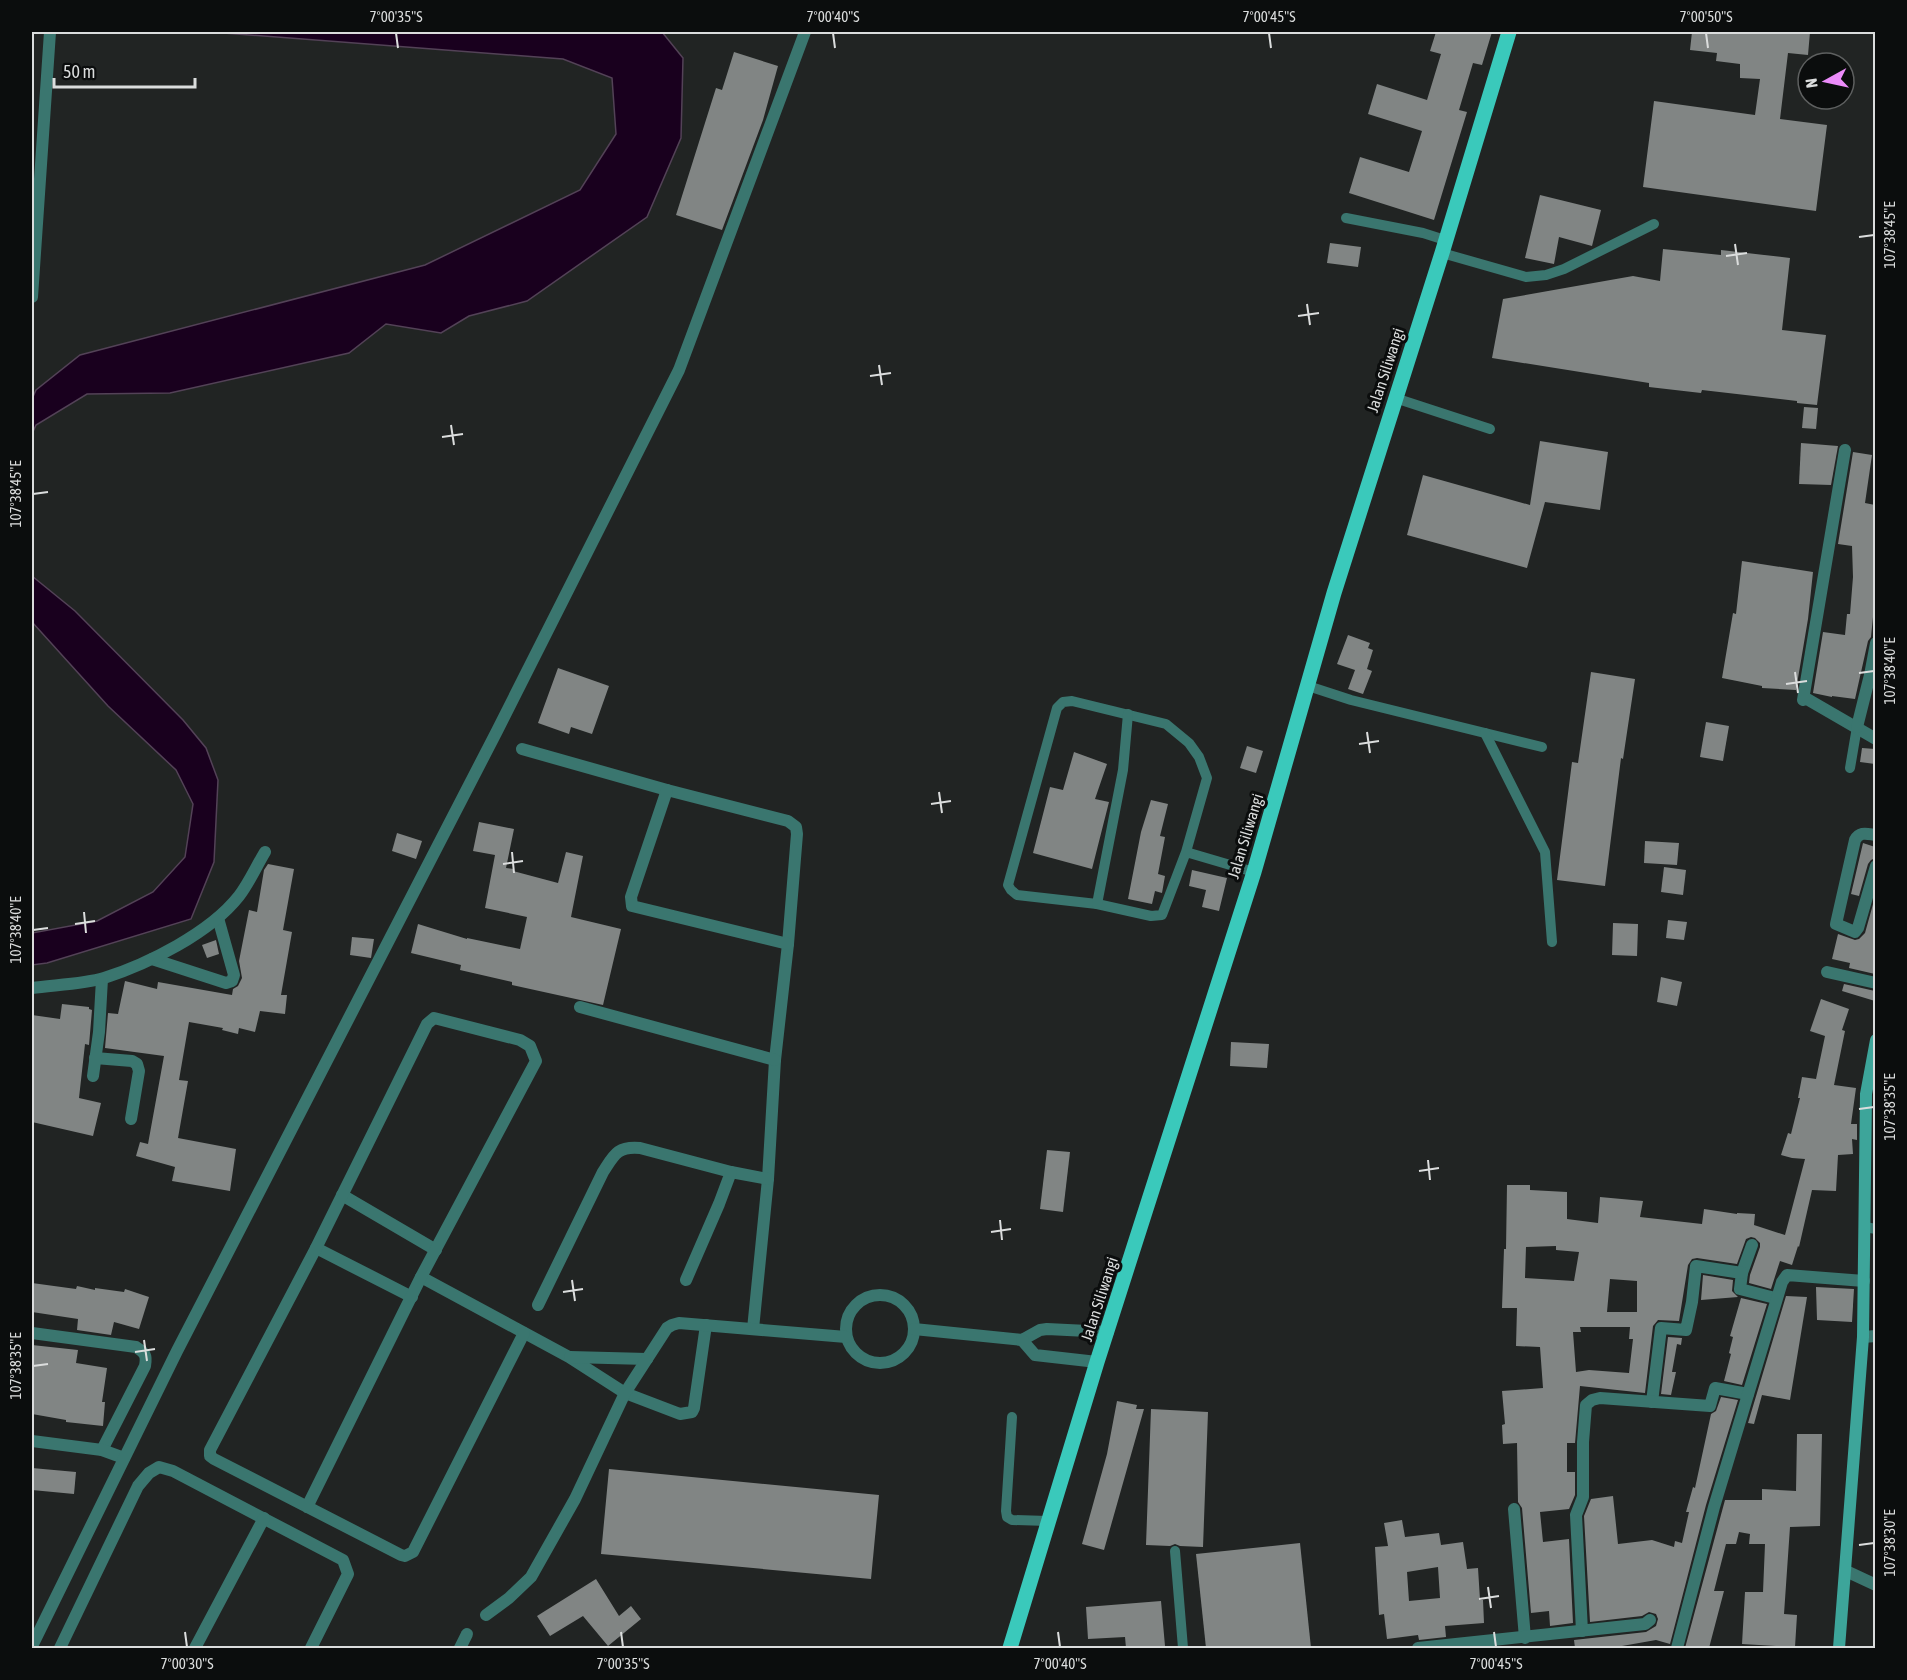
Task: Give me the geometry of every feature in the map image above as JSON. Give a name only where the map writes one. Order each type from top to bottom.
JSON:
[{"type":"main road","name":"Jalan Siliwangi","points":[[1010,1648],[1097,1362],[1254,872],[1334,593],[1509,32]]},
{"type":"main road","points":[[1839,1648],[1869,1337],[1864,1281],[1870,1228],[1866,1094],[1875,1040]]},
{"type":"street","points":[[32,296],[50,32]]},
{"type":"street","points":[[32,1646],[124,1458],[498,731],[679,370],[805,32]]},
{"type":"street","points":[[1845,450],[1803,700],[1808,699],[1875,740]]},
{"type":"street","points":[[1857,727],[1870,675],[1875,643]]},
{"type":"street","points":[[522,750],[788,821],[796,827],[788,944],[775,1060],[768,1179],[753,1329]]},
{"type":"street","points":[[667,790],[631,897],[632,906],[788,944]]},
{"type":"street","points":[[1875,835],[1861,833],[1855,840],[1836,924],[1851,932],[1855,932],[1858,928],[1875,866]]},
{"type":"street","points":[[32,988],[102,979],[152,959],[207,927],[240,895],[265,852]]},
{"type":"street","points":[[152,959],[226,983],[232,981],[234,975],[218,918]]},
{"type":"street","points":[[1827,972],[1875,983]]},
{"type":"street","points":[[93,1076],[102,979]]},
{"type":"street","points":[[580,1007],[775,1060]]},
{"type":"street","points":[[307,1507],[421,1277],[536,1061],[530,1046],[520,1040],[438,1018],[431,1019],[210,1452],[212,1457],[307,1507],[401,1555],[410,1554],[524,1333]]},
{"type":"street","points":[[95,1058],[132,1061],[137,1064],[139,1071],[131,1119]]},
{"type":"street","points":[[538,1305],[603,1172],[616,1152],[628,1147],[640,1149],[768,1179]]},
{"type":"street","points":[[686,1280],[731,1172]]},
{"type":"street","points":[[342,1195],[436,1250]]},
{"type":"street","points":[[1752,1245],[1742,1273],[1740,1289],[1775,1299]]},
{"type":"street","points":[[316,1248],[411,1297]]},
{"type":"street","points":[[1652,1402],[1661,1328],[1686,1330],[1696,1266],[1742,1273]]},
{"type":"street","points":[[1677,1648],[1714,1507],[1782,1282],[1787,1275],[1864,1281]]},
{"type":"street","points":[[421,1277],[569,1357],[625,1393],[680,1414],[692,1413],[694,1408],[706,1325]]},
{"type":"street","points":[[880,1295],[902,1302],[911,1314],[914,1329],[906,1351],[887,1363],[872,1363],[858,1356],[846,1337],[846,1321],[853,1308],[865,1298],[880,1295]]},
{"type":"street","points":[[486,1615],[509,1598],[531,1577],[575,1498],[625,1393],[667,1328],[680,1323],[846,1337]]},
{"type":"street","points":[[914,1329],[1022,1340],[1040,1330],[1047,1329],[1108,1332]]},
{"type":"street","points":[[32,1333],[136,1347],[146,1356],[145,1366],[102,1450]]},
{"type":"street","points":[[1022,1340],[1035,1355],[1097,1362]]},
{"type":"street","points":[[569,1357],[647,1359]]},
{"type":"street","points":[[1582,1631],[1576,1515],[1583,1497],[1582,1442],[1586,1406],[1592,1400],[1600,1398],[1710,1406],[1715,1388],[1748,1394]]},
{"type":"street","points":[[32,1442],[102,1450],[124,1458]]},
{"type":"street","points":[[60,1648],[138,1486],[149,1473],[159,1467],[173,1471],[343,1560],[348,1574],[311,1648]]},
{"type":"street","points":[[1514,1509],[1525,1638]]},
{"type":"street","points":[[195,1648],[264,1518]]},
{"type":"street","points":[[1846,1571],[1875,1585]]},
{"type":"street","points":[[1418,1648],[1644,1624],[1650,1620]]},
{"type":"street","points":[[460,1648],[467,1634]]},
{"type":"lane","points":[[1346,218],[1423,233],[1443,247],[1526,277],[1546,275],[1564,269],[1654,224]]},
{"type":"lane","points":[[1395,398],[1490,429]]},
{"type":"lane","points":[[1308,686],[1351,700],[1542,747]]},
{"type":"lane","points":[[1072,701],[1166,724],[1189,743],[1199,757],[1206,778],[1186,852],[1162,915],[1151,916],[1097,904],[1017,895],[1011,890],[1008,885],[1057,708],[1063,702],[1072,701]]},
{"type":"lane","points":[[1097,904],[1123,770],[1128,714]]},
{"type":"lane","points":[[1850,768],[1857,727]]},
{"type":"lane","points":[[1485,733],[1545,852],[1552,942]]},
{"type":"lane","points":[[1186,852],[1254,872]]},
{"type":"lane","points":[[1012,1417],[1007,1517],[1012,1520],[1048,1521]]},
{"type":"lane","points":[[1175,1551],[1183,1648]]},
{"type":"shaded area","points":[[210,32],[662,32],[683,58],[681,138],[647,217],[527,301],[469,316],[441,333],[386,324],[349,353],[170,393],[87,394],[36,425],[32,434],[32,399],[36,390],[80,355],[425,265],[580,190],[616,134],[612,78],[563,59]]},
{"type":"shaded area","points":[[32,576],[75,611],[183,720],[206,748],[218,780],[214,862],[191,919],[47,963],[32,965],[32,933],[97,921],[153,892],[185,857],[193,804],[176,770],[108,706],[32,622]]},
{"type":"building","points":[[1436,32],[1492,32],[1482,65],[1473,63],[1459,110],[1467,112],[1434,220],[1349,193],[1360,157],[1409,172],[1422,131],[1368,114],[1377,84],[1427,100],[1441,54],[1430,51]]},
{"type":"building","points":[[1692,32],[1810,32],[1808,51],[1788,53],[1780,119],[1827,125],[1816,211],[1643,187],[1654,101],[1755,115],[1760,79],[1740,78],[1740,64],[1716,61],[1717,53],[1690,50]]},
{"type":"building","points":[[734,52],[778,66],[763,120],[722,230],[676,215],[716,88],[722,90]]},
{"type":"building","points":[[1540,195],[1601,210],[1592,246],[1559,237],[1554,264],[1525,258]]},
{"type":"building","points":[[1330,243],[1361,247],[1358,267],[1327,263]]},
{"type":"building","points":[[1663,249],[1721,255],[1721,250],[1790,258],[1782,330],[1826,335],[1817,405],[1702,390],[1701,393],[1649,387],[1649,383],[1492,358],[1503,299],[1633,276],[1660,281]]},
{"type":"building","points":[[1804,407],[1818,408],[1816,429],[1802,428]]},
{"type":"building","points":[[1540,441],[1608,452],[1600,510],[1545,502],[1527,568],[1407,535],[1423,475],[1530,505]]},
{"type":"building","points":[[1801,443],[1838,446],[1831,485],[1799,484]]},
{"type":"building","points":[[1853,452],[1872,455],[1865,503],[1875,505],[1875,607],[1871,637],[1868,641],[1855,699],[1813,693],[1823,632],[1845,635],[1847,614],[1850,614],[1853,577],[1852,546],[1838,544]]},
{"type":"building","points":[[1742,561],[1813,572],[1796,690],[1762,688],[1762,686],[1722,678],[1733,613],[1736,614]]},
{"type":"building","points":[[1348,635],[1370,643],[1368,648],[1373,650],[1367,669],[1372,671],[1363,694],[1348,689],[1355,670],[1337,664]]},
{"type":"building","points":[[558,668],[609,686],[592,734],[571,727],[569,734],[538,723]]},
{"type":"building","points":[[1591,672],[1635,679],[1623,759],[1621,758],[1605,886],[1557,880],[1572,762],[1578,763]]},
{"type":"building","points":[[1706,722],[1729,726],[1723,761],[1700,757]]},
{"type":"building","points":[[1247,746],[1263,751],[1256,773],[1240,768]]},
{"type":"building","points":[[1862,748],[1875,749],[1875,764],[1860,762]]},
{"type":"building","points":[[1074,752],[1107,764],[1095,799],[1109,802],[1092,869],[1033,853],[1050,787],[1063,790]]},
{"type":"building","points":[[1151,800],[1168,804],[1160,836],[1165,837],[1158,874],[1165,876],[1162,893],[1155,891],[1152,904],[1128,899],[1141,832]]},
{"type":"building","points":[[479,822],[514,829],[506,868],[514,869],[513,871],[558,883],[566,852],[583,856],[571,917],[621,929],[603,1005],[512,985],[512,982],[460,970],[461,965],[411,953],[418,924],[467,939],[520,949],[527,917],[485,908],[495,855],[473,851]]},
{"type":"building","points":[[397,833],[422,841],[416,859],[392,851]]},
{"type":"building","points":[[1645,841],[1679,843],[1677,865],[1644,863]]},
{"type":"building","points":[[1863,843],[1875,847],[1875,858],[1868,864],[1859,896],[1851,894]]},
{"type":"building","points":[[268,864],[294,869],[283,930],[292,932],[281,995],[287,995],[285,1014],[260,1011],[255,1032],[239,1028],[238,1034],[222,1030],[223,1028],[189,1022],[179,1080],[188,1081],[178,1138],[236,1149],[230,1191],[172,1181],[175,1167],[136,1156],[140,1142],[148,1144],[164,1056],[105,1048],[108,1013],[118,1014],[125,981],[157,989],[158,982],[232,995],[233,989],[238,986],[242,978],[239,961],[249,910],[257,912],[264,870]]},
{"type":"building","points":[[1664,867],[1686,870],[1683,895],[1661,892]]},
{"type":"building","points":[[1192,870],[1227,878],[1219,911],[1202,907],[1206,890],[1189,886]]},
{"type":"building","points":[[1875,897],[1875,974],[1849,968],[1850,963],[1832,959],[1838,934],[1855,940],[1865,933]]},
{"type":"building","points":[[1668,920],[1687,922],[1684,940],[1666,938]]},
{"type":"building","points":[[1613,923],[1638,924],[1637,956],[1612,955]]},
{"type":"building","points":[[352,937],[374,939],[371,958],[350,955]]},
{"type":"building","points":[[216,940],[219,954],[207,958],[202,945]]},
{"type":"building","points":[[1661,977],[1682,982],[1677,1006],[1657,1002]]},
{"type":"building","points":[[1844,984],[1875,991],[1875,1001],[1842,991]]},
{"type":"building","points":[[1821,999],[1849,1009],[1842,1030],[1845,1031],[1834,1085],[1856,1088],[1851,1124],[1857,1124],[1857,1140],[1852,1139],[1853,1154],[1838,1155],[1836,1191],[1812,1190],[1799,1247],[1792,1265],[1780,1261],[1771,1289],[1749,1283],[1760,1247],[1760,1243],[1755,1238],[1746,1239],[1737,1264],[1692,1259],[1688,1265],[1679,1321],[1658,1320],[1653,1326],[1645,1393],[1580,1386],[1575,1443],[1567,1443],[1567,1472],[1575,1472],[1575,1495],[1569,1509],[1540,1512],[1543,1542],[1569,1539],[1573,1623],[1550,1626],[1549,1611],[1531,1613],[1522,1508],[1518,1502],[1517,1443],[1503,1444],[1502,1425],[1505,1424],[1502,1391],[1543,1388],[1540,1347],[1516,1346],[1517,1308],[1502,1308],[1507,1185],[1530,1185],[1530,1190],[1567,1192],[1567,1219],[1598,1223],[1600,1197],[1643,1201],[1640,1217],[1702,1224],[1704,1209],[1755,1214],[1754,1225],[1785,1235],[1805,1159],[1781,1155],[1788,1133],[1791,1134],[1800,1098],[1798,1098],[1802,1077],[1816,1079],[1825,1036],[1810,1031]],"holes":[[[1556,1246],[1556,1250],[1579,1252],[1574,1281],[1525,1278],[1526,1247]],[[1610,1279],[1637,1281],[1637,1312],[1607,1312]],[[1580,1327],[1630,1327],[1629,1339],[1633,1339],[1629,1373],[1589,1370],[1576,1372],[1573,1332],[1581,1332]]]},
{"type":"building","points":[[62,1004],[89,1007],[92,1010],[89,1045],[85,1044],[79,1098],[101,1103],[93,1136],[32,1122],[32,1015],[60,1019]]},
{"type":"building","points":[[1231,1042],[1269,1044],[1267,1068],[1230,1066]]},
{"type":"building","points":[[1047,1150],[1070,1152],[1063,1212],[1040,1209]]},
{"type":"building","points":[[1703,1275],[1733,1280],[1732,1291],[1738,1297],[1701,1300]]},
{"type":"building","points":[[32,1283],[76,1289],[77,1286],[124,1292],[125,1289],[149,1297],[139,1329],[114,1322],[111,1335],[77,1330],[78,1319],[32,1312]]},
{"type":"building","points":[[1816,1287],[1854,1289],[1852,1322],[1817,1320]]},
{"type":"building","points":[[1786,1296],[1807,1297],[1790,1400],[1762,1395],[1754,1424],[1748,1423]]},
{"type":"building","points":[[1741,1298],[1767,1304],[1742,1385],[1724,1381],[1731,1354],[1729,1353],[1733,1337],[1730,1336]]},
{"type":"building","points":[[1668,1337],[1682,1338],[1681,1345],[1677,1344],[1672,1372],[1676,1372],[1671,1395],[1661,1394]]},
{"type":"building","points":[[32,1345],[78,1350],[76,1363],[107,1368],[102,1402],[105,1402],[103,1426],[66,1422],[66,1420],[32,1414]]},
{"type":"building","points":[[1721,1397],[1738,1400],[1706,1505],[1670,1644],[1656,1640],[1622,1646],[1623,1648],[1575,1648],[1574,1640],[1646,1632],[1656,1626],[1658,1619],[1656,1614],[1649,1612],[1642,1616],[1590,1622],[1584,1516],[1591,1499],[1613,1496],[1618,1544],[1652,1540],[1674,1547],[1675,1541],[1682,1543],[1689,1512],[1686,1512],[1693,1487],[1695,1488],[1711,1414],[1716,1411]]},
{"type":"building","points":[[1117,1401],[1137,1405],[1136,1409],[1144,1409],[1104,1550],[1082,1544],[1107,1454]]},
{"type":"building","points":[[1151,1409],[1208,1412],[1203,1547],[1175,1544],[1170,1546],[1146,1545]]},
{"type":"building","points":[[1797,1434],[1822,1434],[1820,1526],[1790,1527],[1784,1614],[1797,1615],[1795,1647],[1742,1644],[1745,1592],[1763,1592],[1765,1544],[1749,1544],[1750,1534],[1739,1532],[1736,1544],[1726,1544],[1714,1591],[1724,1591],[1709,1648],[1685,1648],[1725,1500],[1762,1500],[1762,1489],[1796,1491]]},
{"type":"building","points":[[32,1468],[76,1472],[74,1494],[32,1490]]},
{"type":"building","points":[[609,1469],[879,1495],[871,1579],[601,1554]]},
{"type":"building","points":[[1402,1520],[1405,1537],[1439,1533],[1441,1545],[1463,1542],[1467,1569],[1478,1568],[1484,1623],[1445,1626],[1446,1637],[1419,1640],[1418,1635],[1387,1639],[1384,1614],[1379,1615],[1375,1547],[1388,1546],[1384,1523]],"holes":[[[1438,1567],[1440,1598],[1409,1601],[1407,1572]]]},
{"type":"building","points":[[1300,1543],[1311,1648],[1206,1648],[1196,1554]]},
{"type":"building","points":[[596,1579],[619,1616],[631,1606],[641,1619],[608,1646],[583,1616],[550,1636],[537,1616]]},
{"type":"building","points":[[1161,1601],[1165,1646],[1126,1648],[1125,1637],[1088,1639],[1086,1607]]}]
